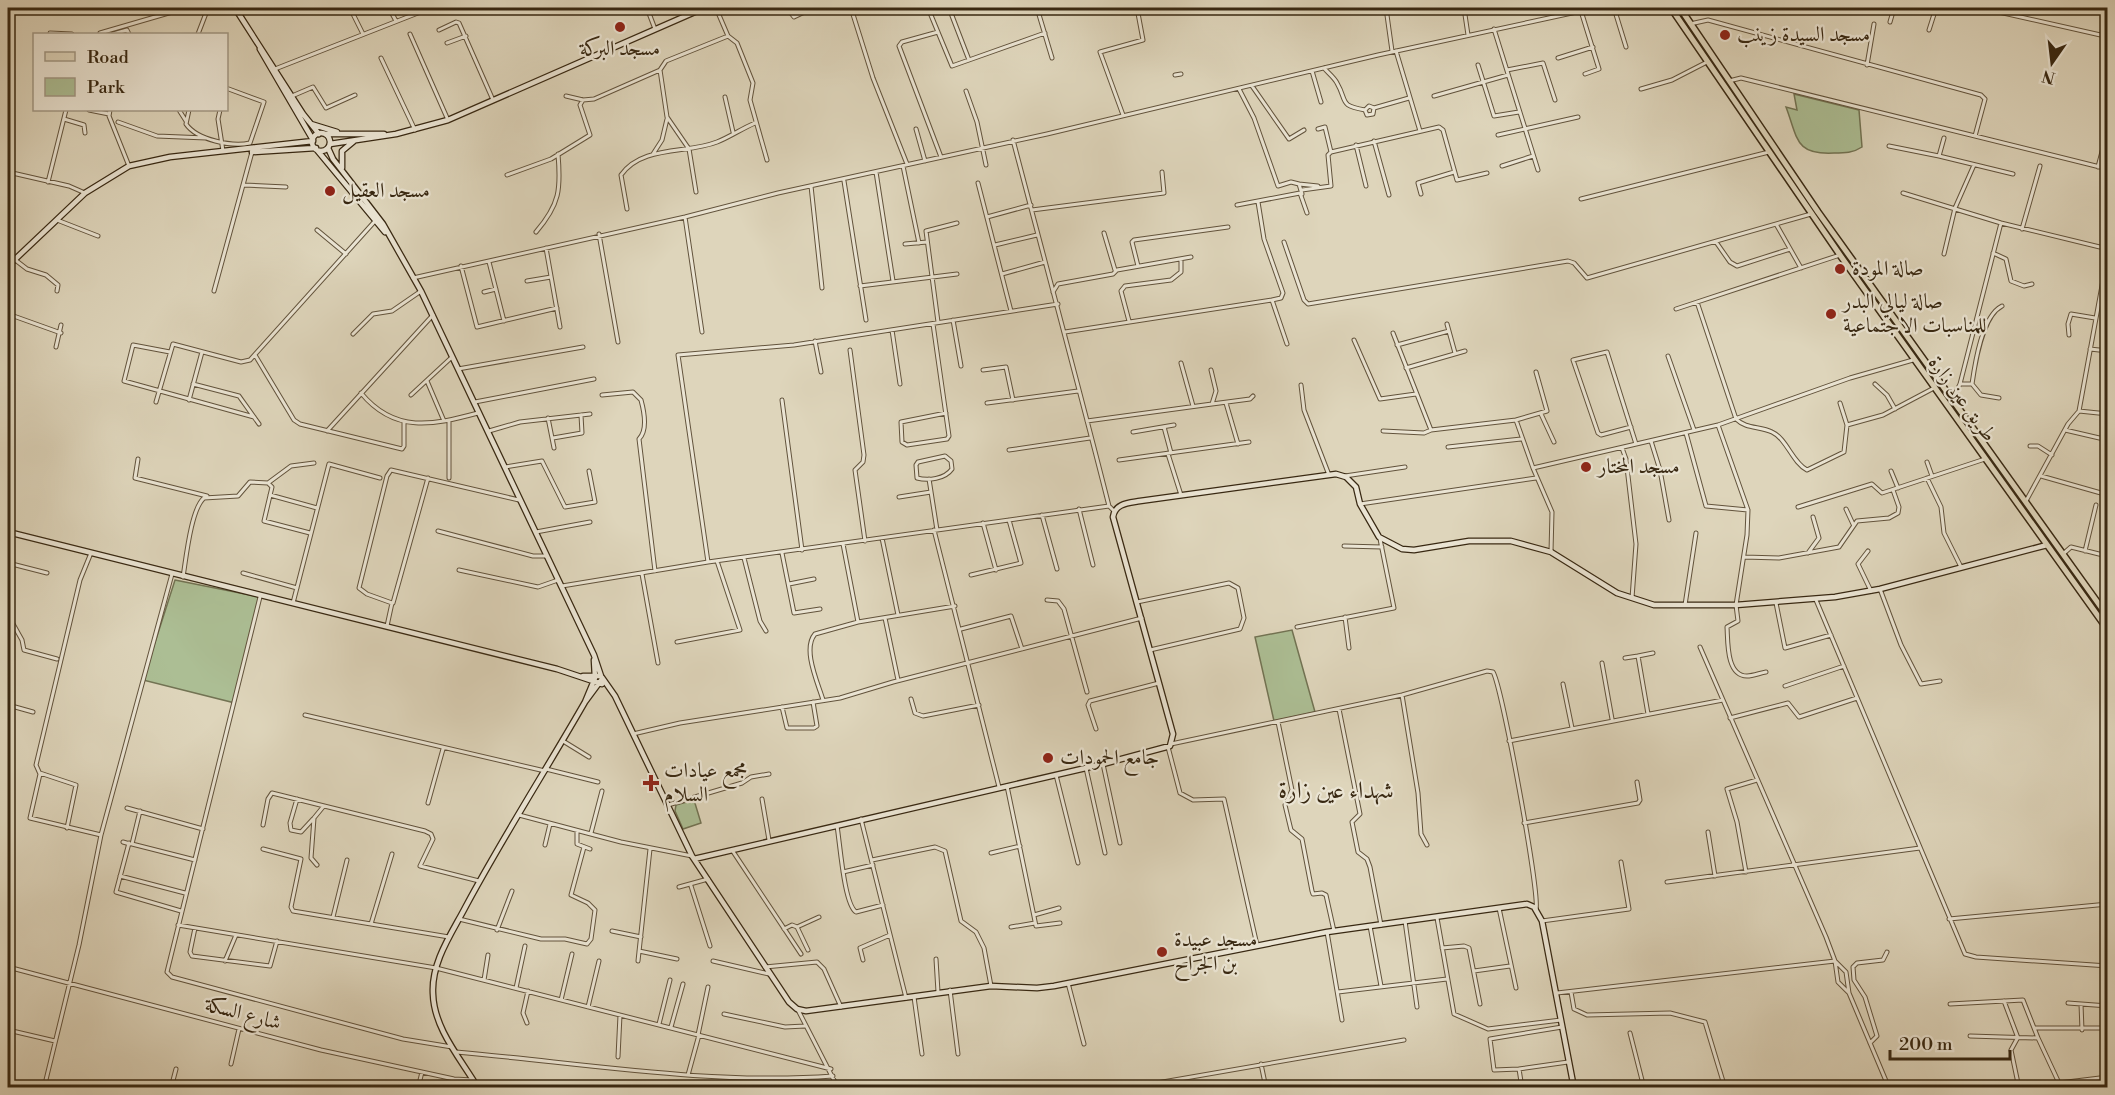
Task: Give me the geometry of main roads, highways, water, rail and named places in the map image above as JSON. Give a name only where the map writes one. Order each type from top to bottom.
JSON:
[{"type":"main road","points":[[235,8],[310,123],[322,134],[342,171],[388,233],[421,291],[592,651],[602,677],[633,734],[693,857],[765,968],[797,1009],[806,1011],[991,986],[1037,988],[1327,932],[1527,904],[1536,910],[1542,921],[1574,1088]]},
{"type":"main road","points":[[238,151],[316,149],[357,139],[415,130],[448,120],[704,8]]},
{"type":"main road","name":"طريق عين زارة","points":[[1671,8],[1913,360],[2108,630]]},
{"type":"main road","name":"طريق عين زارة","points":[[1680,8],[1952,400],[2108,617]]},
{"type":"main road","points":[[259,46],[316,149],[388,233]]},
{"type":"main road","points":[[310,123],[346,134]]},
{"type":"main road","points":[[8,266],[85,193],[129,166],[170,157],[313,141],[322,134],[396,134]]},
{"type":"main road","points":[[342,171],[342,150],[357,139]]},
{"type":"main road","points":[[693,857],[1056,775],[1170,746],[1173,734],[1114,523],[1114,511],[1121,505],[1329,475],[1346,477],[1356,487],[1360,504],[1379,537],[1402,549],[1414,550],[1495,539],[1512,541],[1551,552],[1632,599],[1654,605],[1685,607],[1816,600],[1871,591],[2047,545]]},
{"type":"main road","points":[[8,532],[260,597],[583,676],[609,689]]},
{"type":"main road","points":[[2034,547],[2040,536]]},
{"type":"main road","points":[[478,1087],[452,1047],[434,1004],[433,987],[436,968],[449,937],[479,881],[585,702],[595,674],[592,651]]},
{"type":"main road","points":[[583,676],[595,674],[602,677]]},
{"type":"main road","points":[[585,702],[600,684],[602,677]]},
{"type":"place","name":"مسجد البركة","points":[[620,27]]},
{"type":"place","name":"مسجد السيدة زينب","points":[[1725,35]]},
{"type":"place","name":"مسجد العقيل","points":[[330,191]]},
{"type":"place","name":"صالة المودة","points":[[1840,269]]},
{"type":"place","name":"صالة ليالي البدر للمناسبات الاجتماعية","points":[[1831,314]]},
{"type":"place","name":"مسجد المختار","points":[[1586,467]]},
{"type":"place","name":"جامع الحمودات","points":[[1048,758]]},
{"type":"place","name":"مجمع عيادات السلام","points":[[651,783]]},
{"type":"place","name":"مسجد عبيدة بن الجراح","points":[[1162,952]]},
{"type":"district","name":"شهداء عين زارة","points":[[1336,791]]}]
